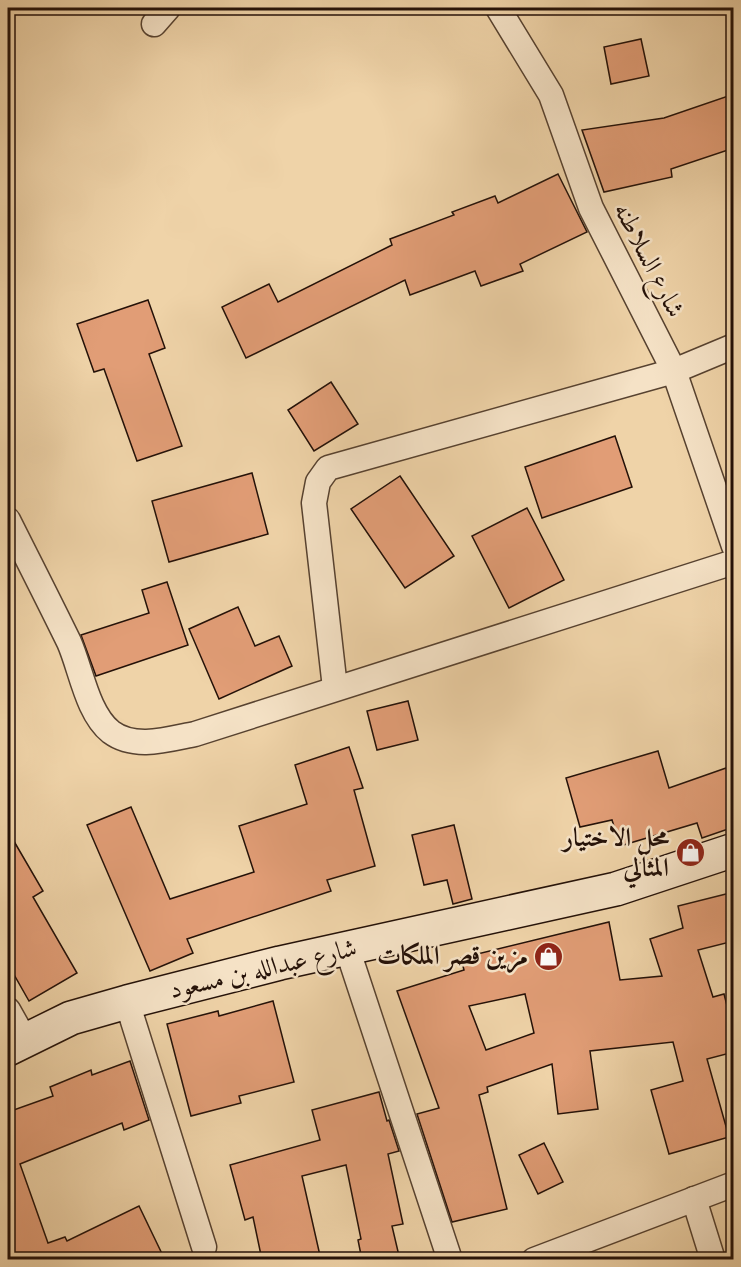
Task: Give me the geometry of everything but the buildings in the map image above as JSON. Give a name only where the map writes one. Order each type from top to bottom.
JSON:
[{"type":"street","name":"شارع السلاطنه","points":[[498,8],[551,95],[591,208],[674,371],[734,546]]},
{"type":"street","points":[[335,688],[314,503],[318,482],[328,468],[674,371],[734,345]]},
{"type":"street","points":[[8,520],[69,643],[99,718],[112,732],[132,742],[148,742],[195,734],[734,562]]},
{"type":"street","name":"شارع عبدالله بن مسعود","points":[[16,1044],[71,1018],[127,1002],[347,948],[616,889],[734,850]]},
{"type":"street","points":[[347,948],[450,1260]]},
{"type":"street","points":[[127,1002],[204,1246]]},
{"type":"street","points":[[8,1010],[16,1044]]},
{"type":"street","points":[[534,1260],[734,1184]]},
{"type":"street","points":[[694,1199],[713,1260]]},
{"type":"place","name":"محل الاختيار المثالي","points":[[690,853]]},
{"type":"place","name":"مزين قصر الملكات","points":[[549,956]]}]
